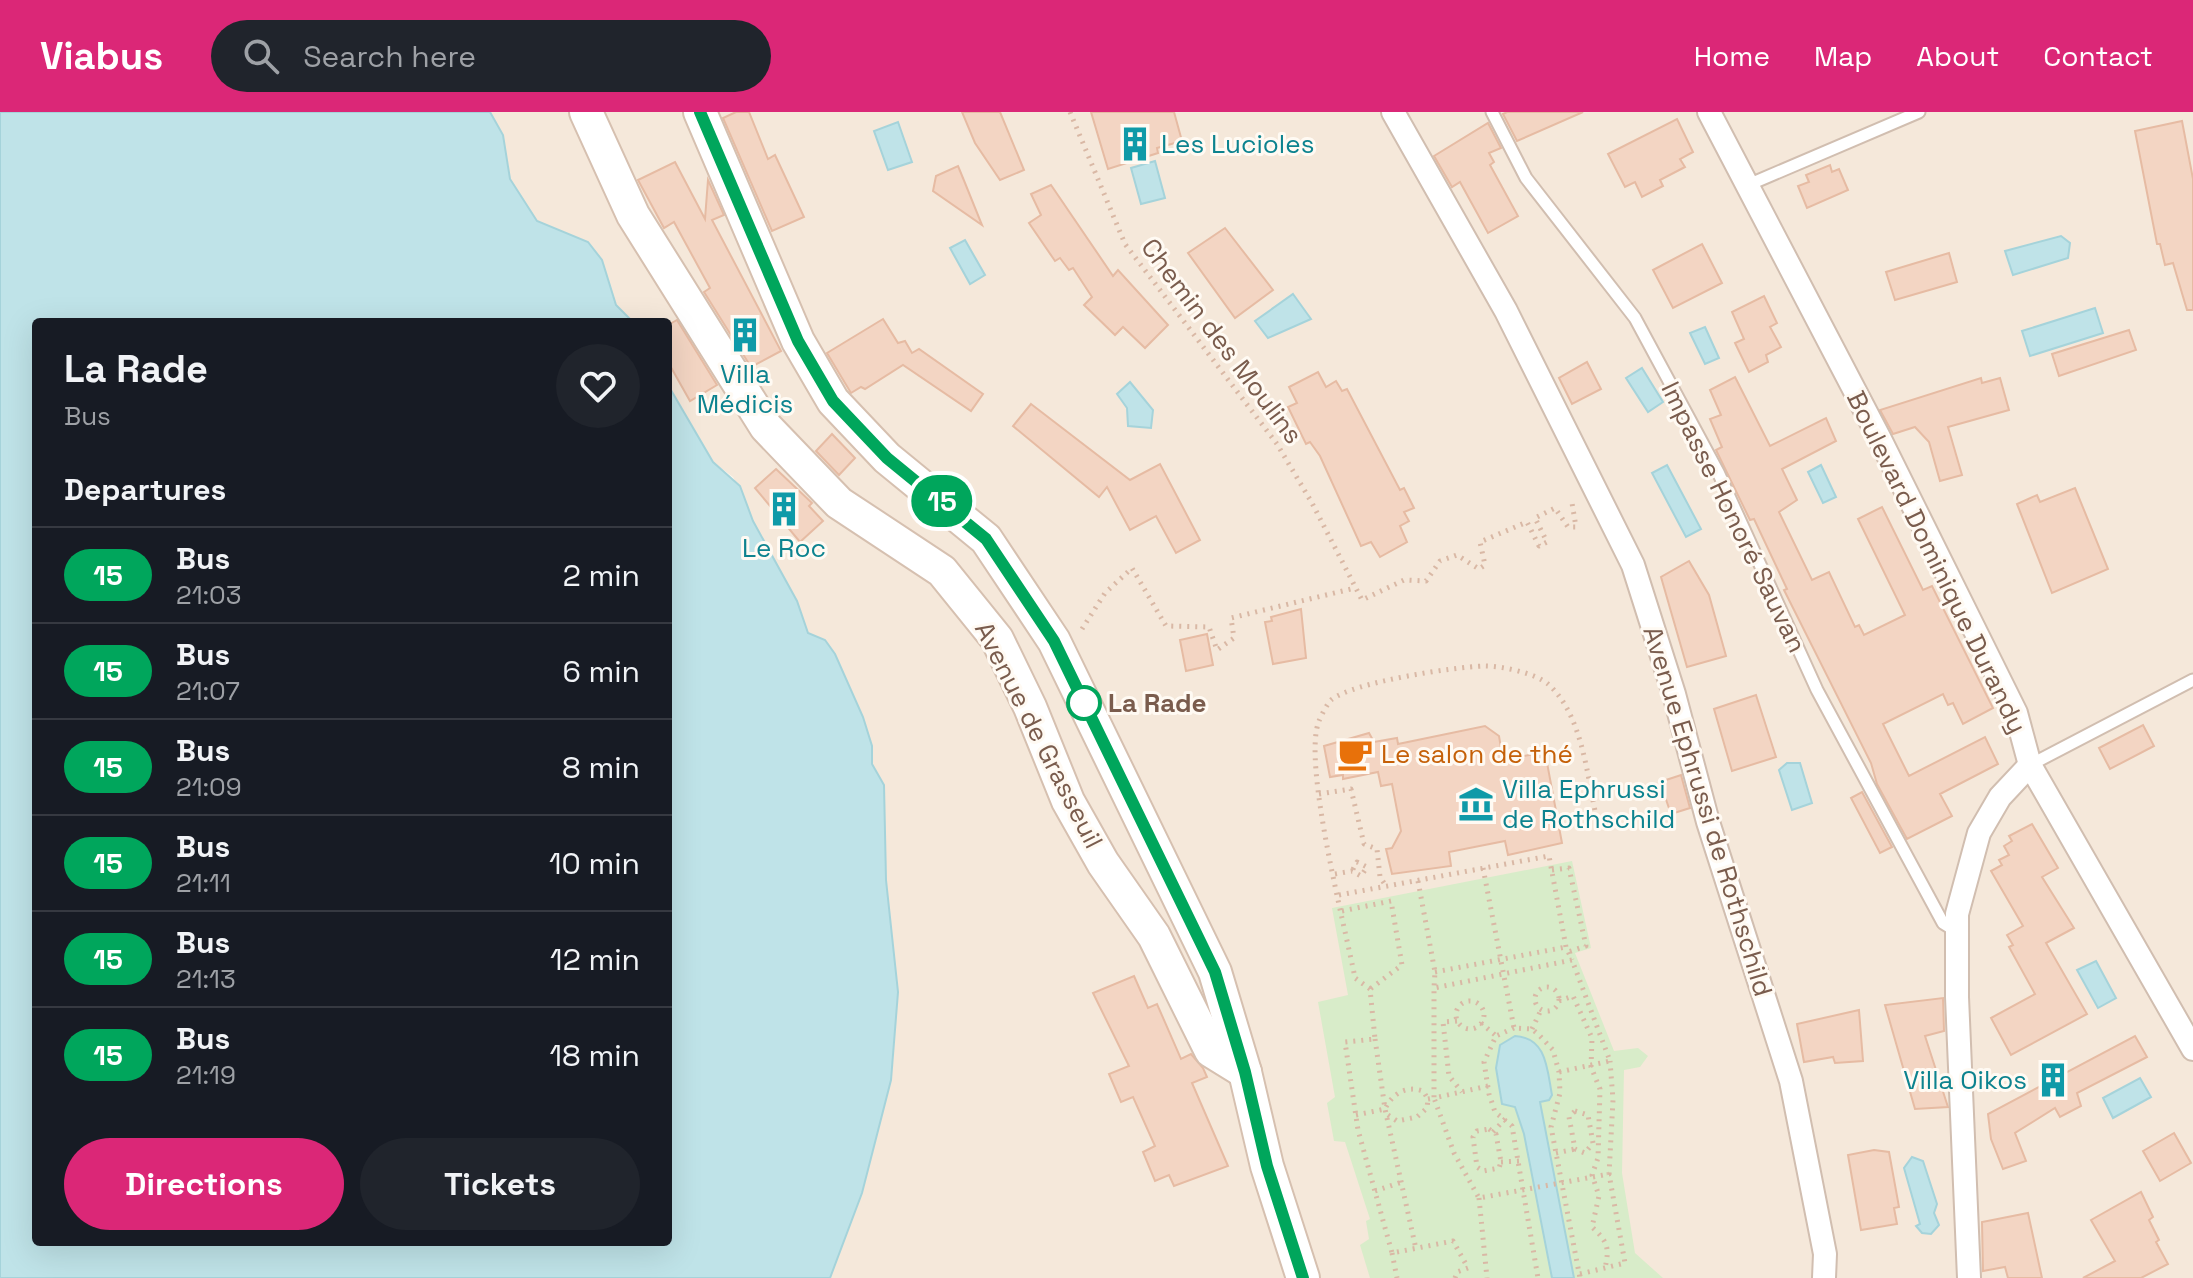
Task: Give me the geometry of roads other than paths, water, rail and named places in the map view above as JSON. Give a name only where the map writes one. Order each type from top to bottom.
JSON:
[{"type":"main road","name":"Avenue de Grasseuil","points":[[586,112],[633,215],[766,427],[839,503],[942,571],[997,639],[1082,825],[1154,936],[1211,1051],[1245,1072]]},
{"type":"main road","points":[[700,112],[798,341],[833,401],[887,458],[986,539],[1054,641],[1215,972],[1245,1072],[1267,1166],[1303,1278]]},
{"type":"street","name":"Avenue Ephrussi de Rothschild","points":[[1393,112],[1506,311],[1633,565],[1708,822],[1791,1081],[1825,1254],[1824,1278]]},
{"type":"street","name":"Boulevard Dominique Durandy","points":[[1709,112],[1880,439],[2016,713],[2030,765],[2193,1049]]},
{"type":"street","points":[[1969,1278],[1957,932],[1963,885],[1979,833],[2000,797],[2030,765]]},
{"type":"lane","name":"Impasse Honoré Sauvan","points":[[1492,112],[1526,178],[1635,318],[1718,472],[1817,690],[1943,923],[1957,932]]},
{"type":"lane","points":[[1748,185],[1919,112]]},
{"type":"lane","points":[[2030,765],[2193,680]]},
{"type":"water","points":[[0,112],[490,112],[503,135],[510,179],[537,221],[588,242],[602,260],[616,305],[629,318],[32,318],[32,1246],[672,1246],[672,392],[713,462],[740,486],[753,521],[797,601],[808,633],[825,640],[835,654],[863,717],[872,746],[872,764],[884,785],[886,880],[898,992],[891,1080],[862,1193],[830,1278],[0,1278]]},
{"type":"water","points":[[898,122],[912,162],[888,170],[874,131]]},
{"type":"water","points":[[1155,161],[1165,198],[1141,204],[1131,168]]},
{"type":"water","points":[[2061,236],[2070,243],[2068,258],[2013,275],[2005,251]]},
{"type":"water","points":[[965,240],[985,275],[970,284],[950,248]]},
{"type":"water","points":[[1293,294],[1311,319],[1268,338],[1255,321]]},
{"type":"water","points":[[2095,308],[2103,333],[2030,356],[2022,331]]},
{"type":"water","points":[[1705,327],[1719,358],[1705,364],[1690,333]]},
{"type":"water","points":[[1642,368],[1663,402],[1648,412],[1626,378]]},
{"type":"water","points":[[1130,382],[1153,410],[1151,428],[1128,426],[1127,408],[1117,394]]},
{"type":"water","points":[[1667,465],[1701,529],[1686,537],[1652,473]]},
{"type":"water","points":[[1821,465],[1836,497],[1823,503],[1808,472]]},
{"type":"water","points":[[1787,763],[1800,763],[1812,803],[1792,810],[1779,770]]},
{"type":"water","points":[[2096,961],[2116,998],[2098,1008],[2077,970]]},
{"type":"water","points":[[1515,1036],[1534,1042],[1547,1065],[1552,1095],[1549,1100],[1540,1102],[1574,1278],[1552,1278],[1524,1134],[1515,1107],[1502,1104],[1496,1068],[1500,1045]]},
{"type":"water","points":[[2140,1078],[2151,1097],[2113,1118],[2103,1098]]},
{"type":"water","points":[[1912,1157],[1923,1161],[1937,1204],[1934,1213],[1939,1225],[1931,1234],[1922,1233],[1916,1226],[1920,1224],[1904,1168]]},
{"type":"place","name":"Les Lucioles","points":[[1135,144]]},
{"type":"place","name":"Villa Médicis","points":[[745,335]]},
{"type":"place","name":"Le Roc","points":[[784,509]]},
{"type":"place","name":"La Rade","points":[[1084,703]]},
{"type":"place","name":"Le salon de thé","points":[[1355,754]]},
{"type":"place","name":"Villa Ephrussi de Rothschild","points":[[1476,804]]},
{"type":"place","name":"Villa Oikos","points":[[2053,1080]]}]
